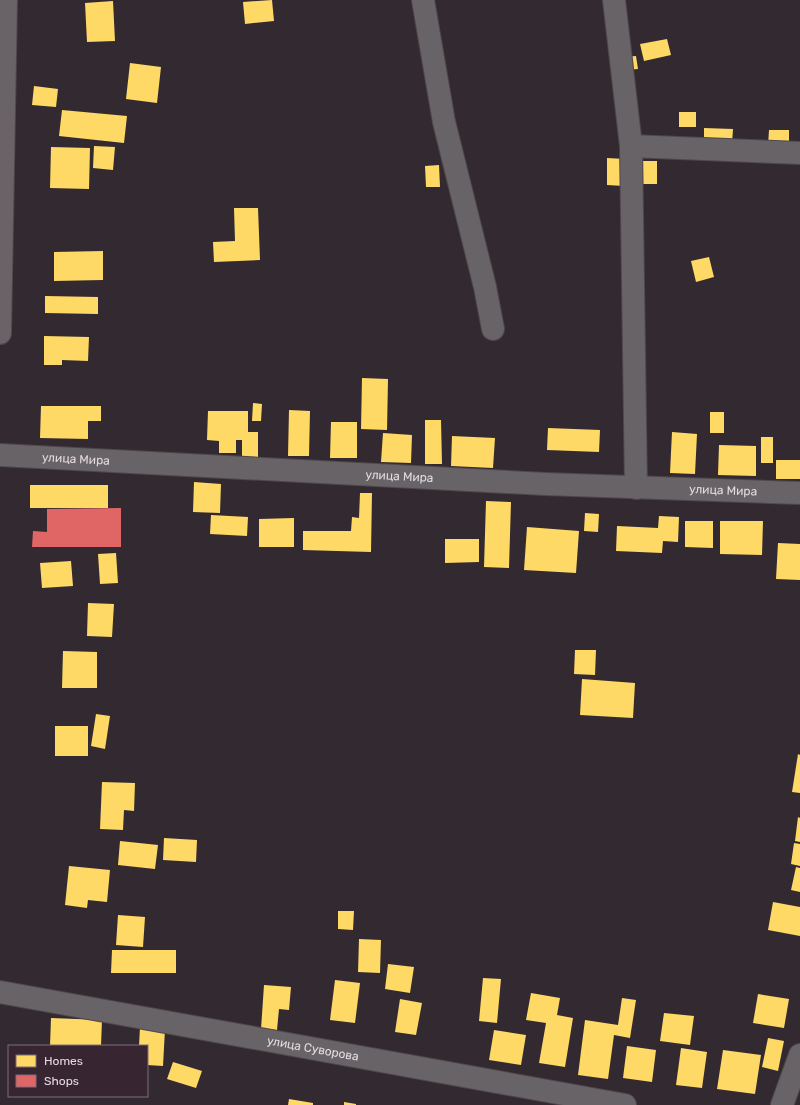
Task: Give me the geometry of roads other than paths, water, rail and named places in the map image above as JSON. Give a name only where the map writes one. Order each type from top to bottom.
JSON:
[{"type":"main road","points":[[0,333],[6,0]]},
{"type":"street","points":[[423,0],[444,122],[485,287],[493,329]]},
{"type":"street","points":[[614,0],[631,146],[636,488]]},
{"type":"street","points":[[631,146],[800,153]]},
{"type":"street","name":"улица Мира","points":[[0,456],[545,484],[800,493]]},
{"type":"street","name":"улица Суворова","points":[[0,992],[625,1105]]},
{"type":"street","points":[[782,1105],[800,1055]]}]
